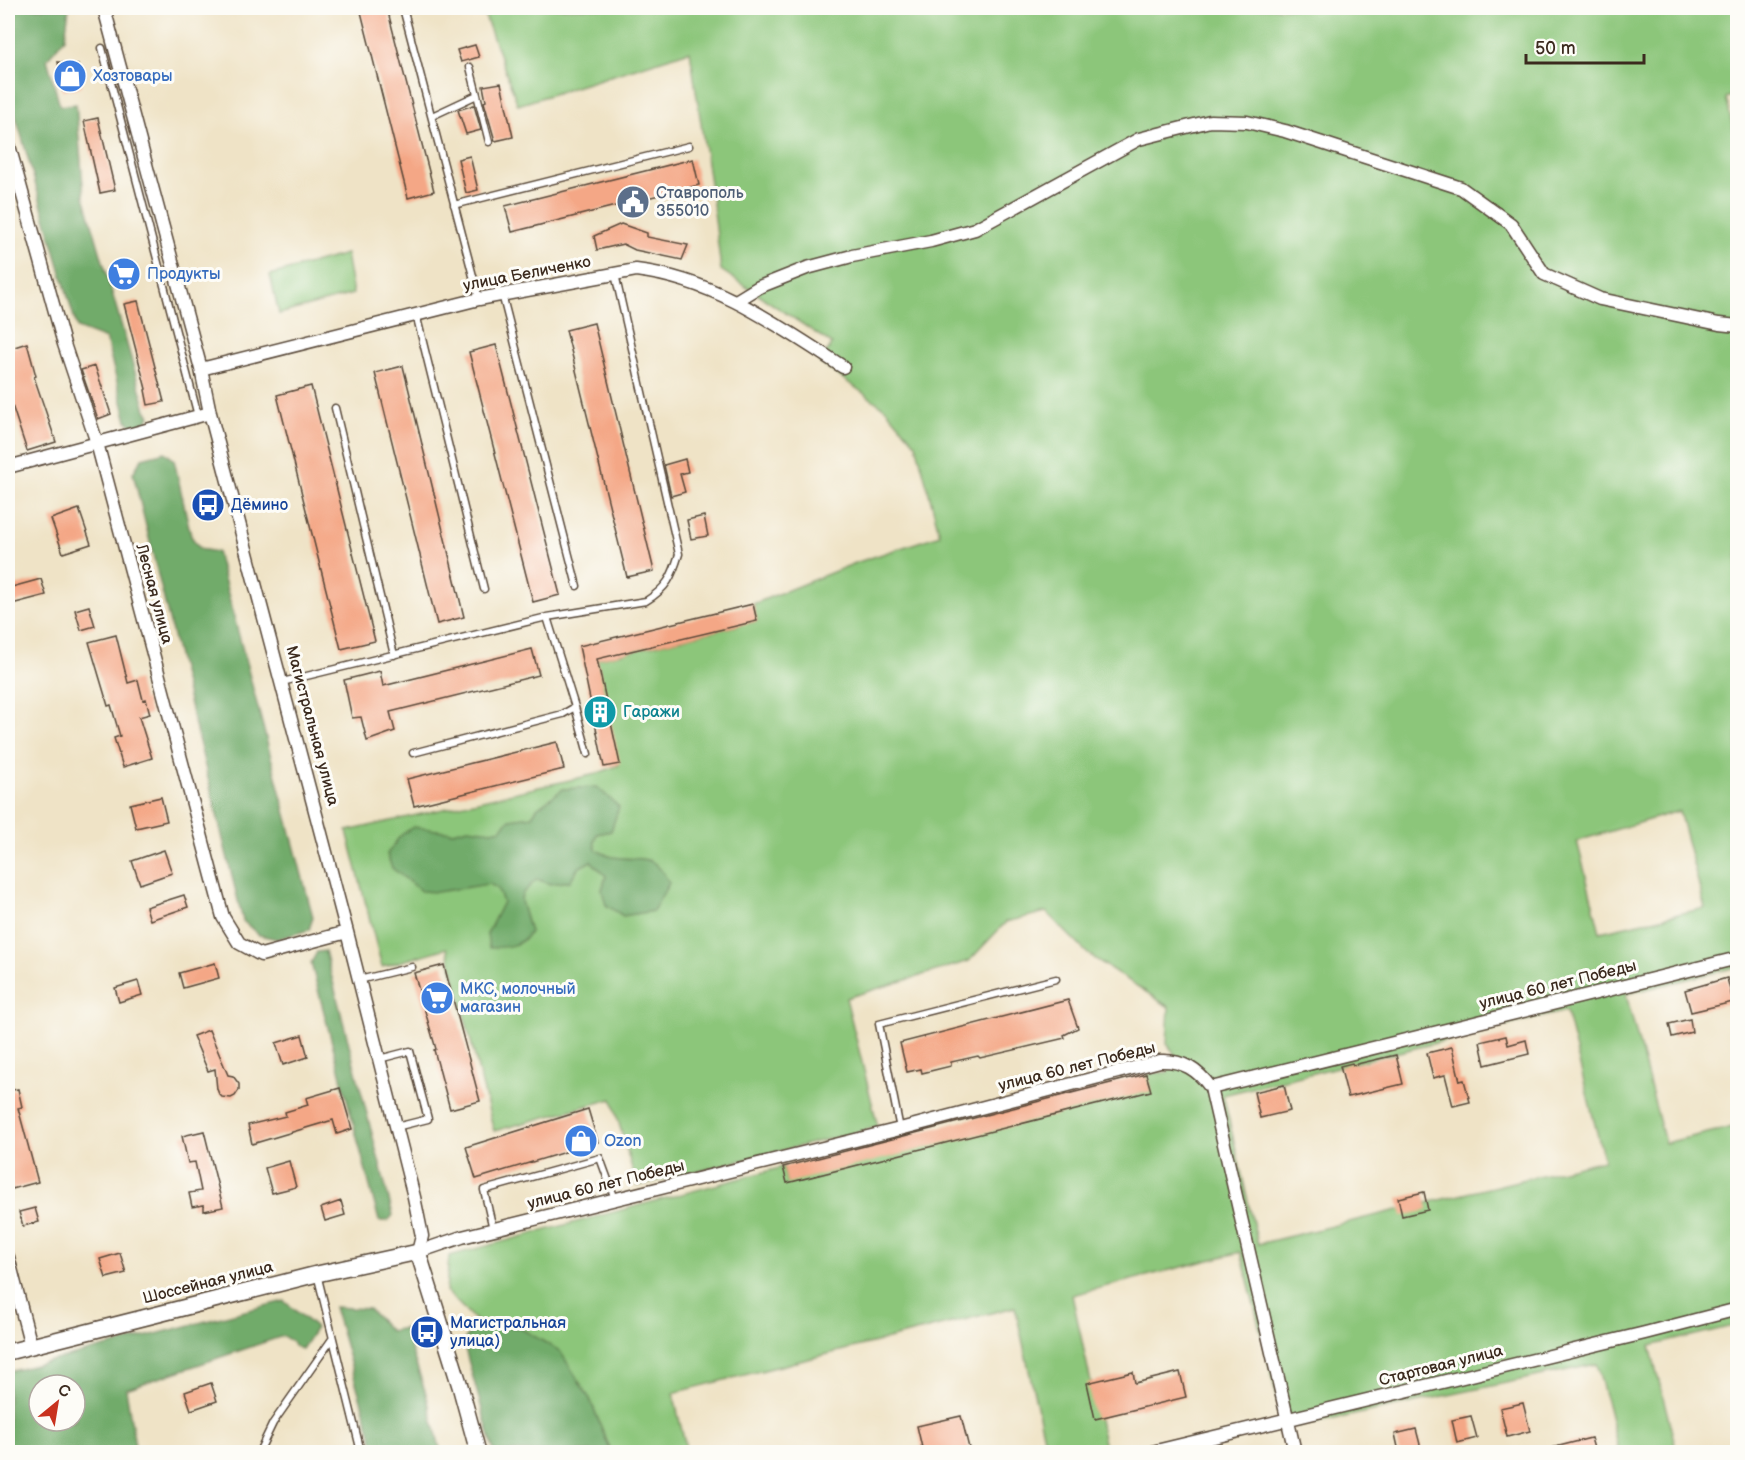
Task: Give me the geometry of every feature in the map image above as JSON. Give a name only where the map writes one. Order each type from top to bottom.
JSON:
[{"type":"street","name":"Магистральная улица","points":[[104,8],[201,369],[204,414],[282,682],[347,932],[422,1236],[418,1252],[478,1452]]},
{"type":"street","points":[[736,301],[759,287],[807,268],[975,229],[1139,139],[1210,121],[1247,122],[1285,131],[1461,188],[1511,224],[1544,274],[1600,299],[1737,326]]},
{"type":"street","name":"Лесная улица","points":[[8,142],[64,344],[97,443],[223,917],[239,943],[261,955],[347,932]]},
{"type":"street","name":"улица Беличенко","points":[[201,369],[479,298],[636,270],[693,283],[736,301],[843,367]]},
{"type":"street","points":[[8,467],[204,414]]},
{"type":"street","name":"улица 60 лет Победы","points":[[418,1252],[493,1229],[900,1129],[1160,1061],[1172,1061],[1185,1065],[1202,1076],[1211,1088],[1737,958]]},
{"type":"street","points":[[1211,1088],[1294,1452]]},
{"type":"street","name":"Шоссейная улица","points":[[8,1352],[317,1274],[418,1252]]},
{"type":"street","points":[[8,1257],[31,1346]]},
{"type":"street","name":"Стартовая улица","points":[[1152,1452],[1737,1310]]},
{"type":"lane","points":[[403,8],[479,298]]},
{"type":"lane","points":[[102,48],[204,414]]},
{"type":"lane","points":[[470,67],[489,142]]},
{"type":"lane","points":[[432,116],[477,95]]},
{"type":"lane","points":[[454,205],[689,146]]},
{"type":"lane","points":[[282,682],[547,617],[646,602],[656,595],[672,577],[679,554],[615,274]]},
{"type":"lane","points":[[502,294],[577,586]]},
{"type":"lane","points":[[416,314],[484,589]]},
{"type":"lane","points":[[334,408],[394,655]]},
{"type":"lane","points":[[547,617],[588,754]]},
{"type":"lane","points":[[413,753],[563,714],[575,707]]},
{"type":"lane","points":[[359,980],[412,967]]},
{"type":"lane","points":[[900,1129],[879,1024],[1056,979]]},
{"type":"lane","points":[[379,1059],[410,1051],[428,1119],[396,1127]]},
{"type":"lane","points":[[493,1229],[484,1190],[600,1158],[615,1199]]},
{"type":"lane","points":[[317,1274],[361,1452]]},
{"type":"lane","points":[[260,1452],[273,1424],[332,1340]]},
{"type":"green space","points":[[8,8],[69,8],[65,38],[47,59],[60,106],[76,104],[84,196],[146,410],[150,416],[146,422],[133,427],[127,421],[106,339],[77,328],[8,89]]},
{"type":"green space","points":[[482,8],[1737,8],[1737,94],[1726,98],[1738,149],[1737,967],[1626,994],[1665,1143],[1737,1126],[1737,1325],[1650,1346],[1677,1452],[1619,1452],[1597,1364],[1301,1426],[1284,1426],[1241,1252],[1072,1295],[1106,1452],[1047,1452],[1015,1307],[673,1393],[687,1452],[611,1452],[590,1399],[520,1328],[477,1322],[446,1291],[449,1256],[783,1167],[787,1182],[1151,1090],[1146,1074],[1168,1072],[1174,1053],[1167,1044],[1169,1007],[1088,954],[1046,912],[1006,922],[969,961],[846,998],[878,1127],[637,1186],[612,1099],[494,1131],[447,948],[382,967],[347,831],[596,774],[619,765],[597,659],[757,621],[753,604],[858,562],[940,535],[916,444],[886,409],[819,362],[832,344],[721,270],[690,51],[518,105]],"holes":[[[1679,811],[1705,908],[1600,932],[1577,841]],[[1566,1011],[1604,1160],[1258,1244],[1223,1095]]]},
{"type":"green space","points":[[346,254],[353,294],[279,314],[270,275]]},
{"type":"green space","points":[[165,452],[174,460],[191,536],[200,549],[217,552],[313,917],[309,930],[277,939],[259,935],[243,921],[133,473],[142,458]]},
{"type":"green space","points":[[597,787],[619,807],[611,831],[597,834],[594,841],[596,849],[611,856],[646,860],[657,866],[669,883],[653,911],[623,916],[606,905],[602,890],[606,876],[591,861],[578,868],[570,881],[550,884],[537,879],[522,894],[521,901],[530,932],[517,943],[489,948],[487,934],[503,902],[497,888],[489,884],[437,892],[421,891],[392,868],[387,854],[400,836],[413,827],[453,832],[468,828],[492,831],[501,829],[510,819],[532,816],[537,808],[563,789]]},
{"type":"green space","points":[[325,951],[393,1215],[388,1221],[379,1221],[311,963],[317,952]]},
{"type":"green space","points":[[284,1301],[316,1328],[302,1349],[294,1346],[283,1336],[126,1389],[136,1452],[8,1452],[8,1372]]},
{"type":"green space","points":[[334,1307],[369,1309],[390,1331],[404,1328],[426,1394],[441,1452],[376,1452]]},
{"type":"green space","points":[[477,1322],[520,1328],[560,1351],[590,1399],[611,1452],[494,1452],[463,1342]]},
{"type":"building","points":[[360,8],[387,8],[434,191],[408,198]]},
{"type":"building","points":[[475,45],[479,57],[461,62],[457,50]]},
{"type":"building","name":"Хозтовары","points":[[58,62],[78,65],[82,87],[63,91]]},
{"type":"building","points":[[501,83],[513,137],[495,141],[484,102],[486,101],[483,86]]},
{"type":"building","points":[[474,105],[481,130],[466,134],[458,110]]},
{"type":"building","points":[[98,118],[115,190],[100,193],[84,121]]},
{"type":"building","points":[[470,156],[478,190],[466,193],[458,159]]},
{"type":"building","points":[[693,159],[699,185],[512,232],[505,206]]},
{"type":"building","points":[[621,224],[647,233],[647,237],[688,245],[682,260],[635,250],[623,244],[597,250],[594,236]]},
{"type":"building","points":[[138,301],[164,402],[148,405],[124,304]]},
{"type":"building","points":[[594,323],[654,571],[627,577],[566,330]]},
{"type":"building","points":[[27,343],[36,376],[34,377],[56,442],[27,451],[8,393],[8,349]]},
{"type":"building","points":[[496,345],[560,595],[533,602],[469,352]]},
{"type":"building","points":[[95,366],[111,414],[98,419],[81,370]]},
{"type":"building","points":[[403,366],[464,617],[437,624],[375,373]]},
{"type":"building","points":[[311,386],[375,641],[341,649],[277,395]]},
{"type":"building","points":[[685,459],[688,472],[680,474],[685,492],[671,496],[664,465]]},
{"type":"building","points":[[79,509],[91,544],[63,553],[51,519]]},
{"type":"building","points":[[704,516],[708,536],[691,539],[687,520]]},
{"type":"building","points":[[41,579],[46,595],[8,605],[8,588]]},
{"type":"building","name":"Гаражи","points":[[753,604],[757,621],[597,659],[620,764],[604,767],[579,646]]},
{"type":"building","points":[[89,606],[95,626],[81,630],[75,610]]},
{"type":"building","points":[[116,635],[128,683],[138,680],[143,700],[146,699],[150,714],[139,717],[152,758],[123,767],[114,738],[120,736],[111,705],[108,706],[89,642]]},
{"type":"building","points":[[532,649],[539,675],[390,712],[395,731],[367,741],[361,717],[352,718],[344,680],[380,671],[383,686]]},
{"type":"building","points":[[557,742],[564,769],[414,806],[407,779]]},
{"type":"building","points":[[161,797],[167,821],[136,828],[130,804]]},
{"type":"building","points":[[164,850],[172,873],[140,884],[132,861]]},
{"type":"building","points":[[184,895],[188,907],[150,920],[146,907]]},
{"type":"building","points":[[215,963],[219,978],[183,988],[179,973]]},
{"type":"building","points":[[444,965],[480,1101],[450,1109],[434,1050],[436,1049],[414,973]]},
{"type":"building","points":[[1727,978],[1733,1002],[1691,1012],[1685,990]]},
{"type":"building","points":[[138,981],[142,995],[119,1002],[115,988]]},
{"type":"building","points":[[1068,1000],[1078,1028],[1064,1035],[1065,1038],[980,1058],[978,1056],[951,1062],[951,1066],[922,1073],[921,1069],[907,1072],[900,1043]]},
{"type":"building","points":[[1690,1019],[1692,1032],[1672,1037],[1669,1024]]},
{"type":"building","points":[[209,1030],[228,1075],[233,1076],[239,1084],[239,1090],[231,1098],[222,1097],[219,1094],[215,1069],[208,1071],[193,1036]]},
{"type":"building","points":[[302,1035],[308,1057],[283,1065],[276,1043]]},
{"type":"building","points":[[1506,1036],[1508,1045],[1526,1040],[1529,1054],[1485,1065],[1480,1042]]},
{"type":"building","points":[[1452,1047],[1460,1081],[1464,1080],[1470,1102],[1453,1106],[1445,1075],[1433,1078],[1427,1053]]},
{"type":"building","points":[[1396,1055],[1403,1084],[1348,1097],[1340,1066]]},
{"type":"building","points":[[1146,1074],[1151,1091],[787,1183],[783,1167]]},
{"type":"building","points":[[1284,1085],[1290,1111],[1260,1118],[1254,1092]]},
{"type":"building","points":[[8,1086],[11,1086],[13,1090],[18,1089],[22,1107],[18,1108],[38,1182],[12,1189],[8,1173]]},
{"type":"building","points":[[340,1088],[352,1129],[337,1134],[333,1120],[252,1144],[248,1125],[286,1116],[285,1112],[308,1105],[306,1098]]},
{"type":"building","points":[[588,1109],[598,1142],[476,1179],[466,1147]]},
{"type":"building","points":[[204,1131],[223,1207],[204,1211],[204,1205],[192,1207],[189,1193],[201,1191],[195,1162],[188,1163],[182,1136]]},
{"type":"building","points":[[289,1161],[296,1187],[272,1193],[265,1168]]},
{"type":"building","points":[[1424,1192],[1428,1210],[1402,1216],[1398,1198]]},
{"type":"building","points":[[341,1201],[345,1215],[325,1221],[321,1208]]},
{"type":"building","points":[[35,1208],[39,1222],[23,1226],[19,1212]]},
{"type":"building","points":[[120,1253],[126,1273],[106,1278],[100,1259]]},
{"type":"building","points":[[1133,1372],[1135,1383],[1180,1372],[1186,1397],[1095,1419],[1087,1383]]},
{"type":"building","points":[[211,1383],[217,1401],[191,1410],[185,1392]]},
{"type":"building","points":[[1523,1403],[1530,1431],[1507,1437],[1500,1408]]},
{"type":"building","points":[[961,1416],[970,1452],[923,1452],[917,1426]]},
{"type":"building","points":[[1471,1416],[1477,1438],[1457,1443],[1452,1420]]},
{"type":"building","points":[[1416,1429],[1422,1452],[1399,1452],[1395,1434]]},
{"type":"building","points":[[1591,1438],[1595,1452],[1552,1452],[1551,1448]]},
{"type":"place","name":"Хозтовары","points":[[70,76]]},
{"type":"place","name":"Ставрополь 355010","points":[[633,202]]},
{"type":"place","name":"Продукты","points":[[124,274]]},
{"type":"place","name":"Дёмино","points":[[208,505]]},
{"type":"place","name":"Гаражи","points":[[600,712]]},
{"type":"place","name":"МКС, молочный магазин","points":[[437,998]]},
{"type":"place","name":"Ozon","points":[[581,1141]]},
{"type":"place","name":"Магистральная улица)","points":[[427,1332]]}]
